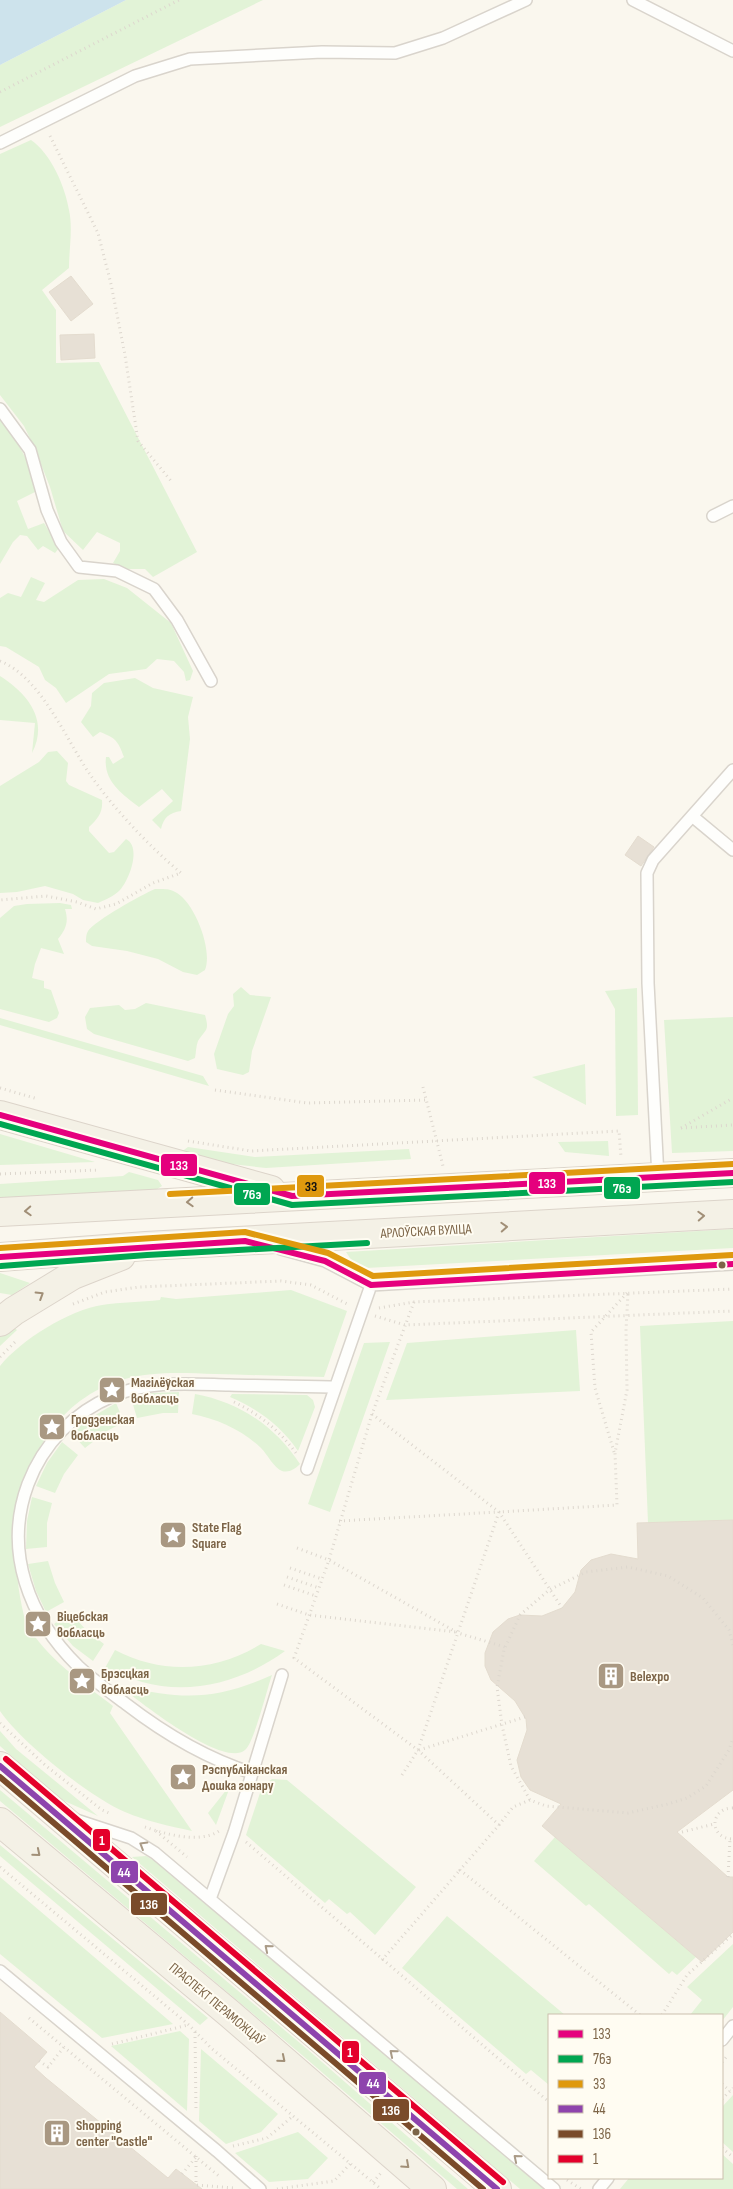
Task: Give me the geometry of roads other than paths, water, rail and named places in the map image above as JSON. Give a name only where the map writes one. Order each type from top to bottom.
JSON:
[{"type":"main road","points":[[0,1115],[292,1196]]},
{"type":"main road","points":[[0,1212],[733,1173]]},
{"type":"main road","points":[[658,1177],[659,1218]]},
{"type":"main road","name":"АРЛОЎСКАЯ ВУЛІЦА","points":[[0,1257],[146,1246],[733,1214]]},
{"type":"main road","points":[[0,1322],[14,1311],[72,1275],[146,1246]]},
{"type":"main road","points":[[0,1766],[497,2189]]},
{"type":"main road","name":"ПРАСПЕКТ ПЕРАМОЖЦАЎ","points":[[0,1822],[238,2021],[432,2189]]},
{"type":"lane","points":[[0,143],[135,76],[190,59],[322,52],[395,53],[443,38],[526,0]]},
{"type":"lane","points":[[633,0],[733,51]]},
{"type":"lane","points":[[0,408],[30,450],[47,510],[61,542],[79,567],[117,572],[154,589],[177,620],[211,681]]},
{"type":"lane","points":[[713,516],[733,506]]},
{"type":"lane","points":[[658,1177],[648,983],[647,873],[653,860],[733,770]]},
{"type":"lane","points":[[692,816],[733,850]]},
{"type":"lane","points":[[246,1241],[299,1252],[325,1261],[371,1285],[733,1264]]},
{"type":"lane","points":[[307,1469],[371,1285]]},
{"type":"lane","points":[[252,1773],[222,1763],[176,1739],[142,1717],[78,1666],[53,1637],[32,1604],[22,1577],[18,1539],[22,1505],[31,1475],[56,1436],[82,1413],[120,1393],[161,1384],[335,1387]]},
{"type":"lane","points":[[210,1899],[234,1833],[282,1675]]},
{"type":"lane","points":[[57,1815],[131,1838],[155,1853],[554,2189]]},
{"type":"lane","points":[[0,1971],[260,2189]]},
{"type":"lane","points":[[723,2039],[733,2026]]},
{"type":"lane","points":[[599,2189],[607,2179]]},
{"type":"water","points":[[0,0],[126,0],[0,65]]},
{"type":"place","name":"Магілёўская вобласць","points":[[112,1390]]},
{"type":"place","name":"Гродзенская вобласць","points":[[52,1427]]},
{"type":"place","name":"State Flag Square","points":[[173,1535]]},
{"type":"place","name":"Віцебская вобласць","points":[[38,1624]]},
{"type":"place","name":"Belexpo","points":[[611,1676]]},
{"type":"place","name":"Брэсцкая вобласць","points":[[82,1681]]},
{"type":"place","name":"Рэспубліканская Дошка гонару","points":[[183,1777]]},
{"type":"place","name":"Shopping center \"Castle\"","points":[[57,2133]]}]
